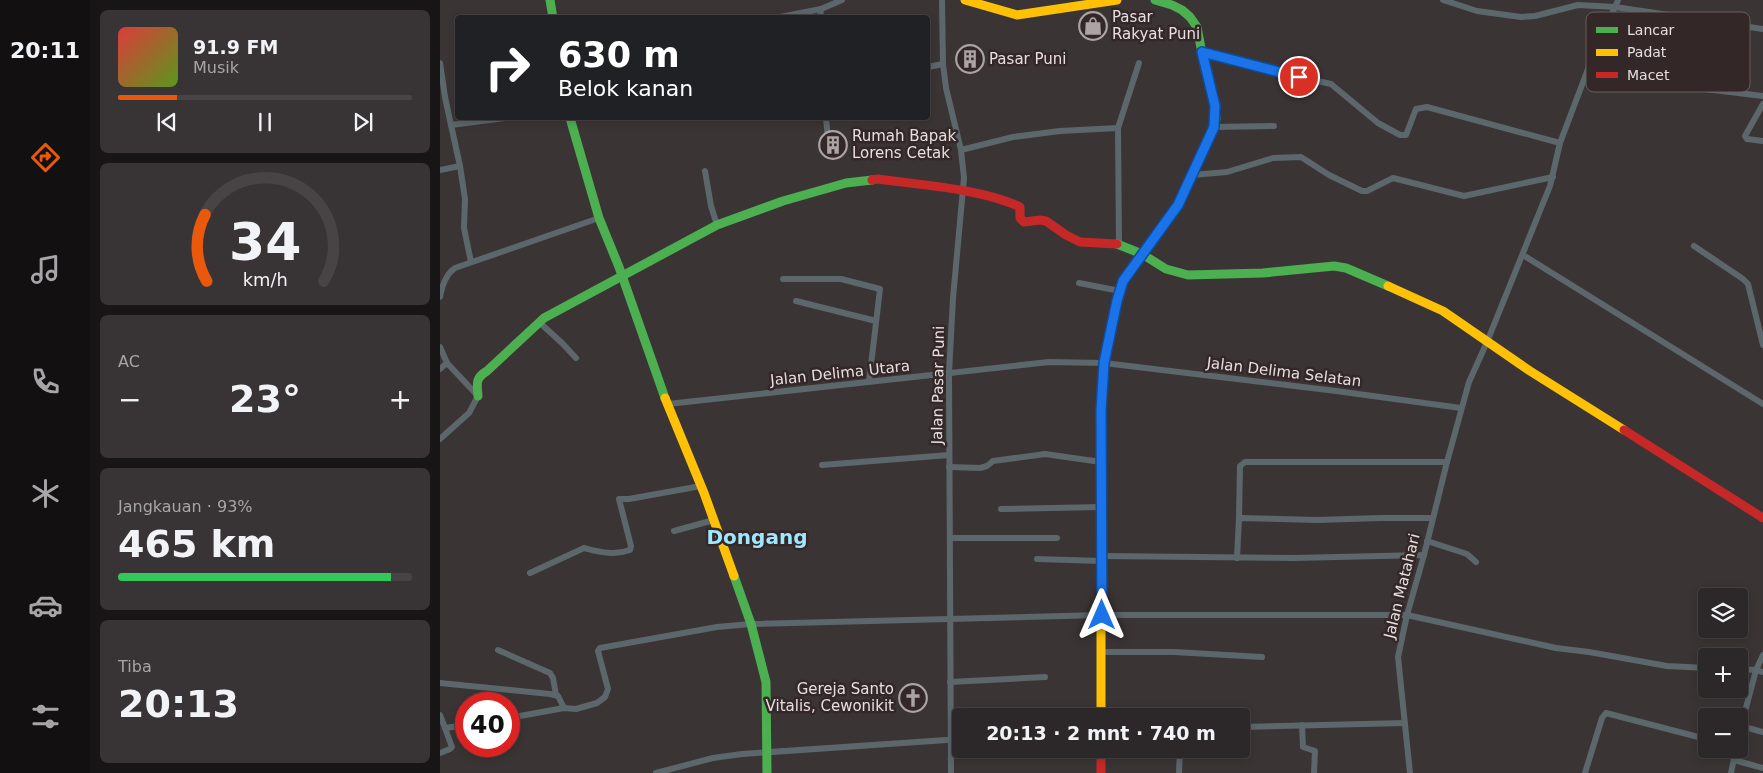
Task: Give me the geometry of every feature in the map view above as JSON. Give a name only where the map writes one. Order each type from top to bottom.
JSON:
[{"type":"street","points":[[550,0],[552,15]]},
{"type":"street","points":[[791,15],[822,9],[842,0]]},
{"type":"street","name":"Jalan Pasar Puni","points":[[942,0],[943,64],[946,88],[961,150],[964,191],[958,242],[949,373],[952,773]]},
{"type":"street","points":[[965,0],[1017,15],[1117,0]]},
{"type":"street","points":[[1101,708],[1101,411],[1104,363],[1120,291],[1127,274],[1160,232],[1178,205],[1214,127],[1215,106],[1199,33],[1195,24],[1174,2],[1154,0]]},
{"type":"street","points":[[1443,0],[1477,11],[1521,18],[1578,5],[1615,7],[1650,12]]},
{"type":"street","name":"Jalan Matahari","points":[[1613,12],[1618,0]]},
{"type":"street","points":[[821,15],[822,9]]},
{"type":"street","points":[[1750,26],[1763,28]]},
{"type":"street","points":[[1202,52],[1332,84],[1378,123],[1400,135],[1406,135],[1416,109],[1427,107],[1560,143]]},
{"type":"street","points":[[440,63],[445,97],[460,166],[465,199],[464,231],[471,262]]},
{"type":"street","points":[[1119,244],[1118,128],[1139,63]]},
{"type":"street","points":[[930,67],[943,64]]},
{"type":"street","name":"Jalan Matahari","points":[[1410,773],[1398,657],[1407,615],[1469,382],[1523,255],[1553,178],[1560,143],[1586,74]]},
{"type":"street","points":[[1730,92],[1763,96]]},
{"type":"street","points":[[1763,104],[1745,136],[1747,139],[1763,141]]},
{"type":"street","points":[[451,125],[490,120]]},
{"type":"street","points":[[571,120],[599,218],[668,404],[714,520],[751,624],[766,682],[767,773]]},
{"type":"street","points":[[826,120],[828,139]]},
{"type":"street","points":[[1214,127],[1274,126]]},
{"type":"street","points":[[961,150],[1013,137],[1060,131],[1118,128]]},
{"type":"street","points":[[1192,175],[1227,172],[1273,158],[1302,157],[1329,175],[1362,191],[1393,178],[1464,196],[1553,178]]},
{"type":"street","points":[[440,170],[460,166]]},
{"type":"street","points":[[705,171],[711,206],[717,225]]},
{"type":"street","points":[[440,439],[469,413],[478,396],[477,383],[480,375],[487,371],[539,322],[621,275],[717,225],[783,201],[846,183],[864,179],[878,179],[964,191],[1018,205],[1021,209],[1020,218],[1024,222],[1046,221],[1080,242],[1119,244],[1142,254],[1166,269],[1188,276],[1263,274],[1334,266],[1346,268],[1443,311],[1530,371],[1763,518]]},
{"type":"street","points":[[440,293],[452,270],[599,218]]},
{"type":"street","points":[[1694,246],[1748,284],[1763,345]]},
{"type":"street","points":[[1523,255],[1763,404]]},
{"type":"street","points":[[783,278],[841,279],[880,288],[869,382]]},
{"type":"street","points":[[1079,283],[1120,291]]},
{"type":"street","points":[[796,301],[876,322]]},
{"type":"street","points":[[539,322],[576,358]]},
{"type":"street","points":[[440,347],[448,363],[478,396]]},
{"type":"street","name":"Jalan Delima Utara","points":[[668,404],[1049,362],[1104,363]]},
{"type":"street","points":[[440,369],[448,363]]},
{"type":"street","name":"Jalan Delima Selatan","points":[[1104,363],[1461,408]]},
{"type":"street","points":[[949,467],[980,468],[987,466],[993,461],[1045,454],[1101,462]]},
{"type":"street","points":[[822,465],[949,455]]},
{"type":"street","points":[[1237,558],[1240,466],[1245,462],[1447,462]]},
{"type":"street","points":[[530,573],[584,548],[600,553],[618,554],[630,550],[631,546],[619,499],[629,499],[701,486]]},
{"type":"street","points":[[1000,509],[1101,507]]},
{"type":"street","points":[[1239,518],[1317,520],[1432,518]]},
{"type":"street","points":[[674,531],[714,520]]},
{"type":"street","points":[[950,538],[1057,538]]},
{"type":"street","points":[[1426,541],[1467,554],[1476,562]]},
{"type":"street","points":[[1037,559],[1424,555]]},
{"type":"street","points":[[520,716],[564,708],[576,709],[597,703],[607,695],[608,689],[598,651],[600,648],[717,627],[751,624],[1102,615],[1407,615],[1556,648],[1667,666],[1698,668]]},
{"type":"street","points":[[498,650],[550,673],[553,678],[556,695],[564,708]]},
{"type":"street","points":[[1102,652],[1174,652],[1262,657]]},
{"type":"street","points":[[1745,708],[1756,670],[1763,655]]},
{"type":"street","points":[[1748,670],[1763,672]]},
{"type":"street","points":[[950,682],[1044,677]]},
{"type":"street","points":[[440,683],[556,695]]},
{"type":"street","points":[[1585,773],[1602,718],[1606,713],[1698,737]]},
{"type":"street","points":[[440,715],[452,747],[440,753]]},
{"type":"street","points":[[1250,727],[1405,723]]},
{"type":"street","points":[[1302,725],[1303,747],[1315,751],[1314,773]]},
{"type":"street","points":[[444,728],[455,726]]},
{"type":"street","points":[[1748,728],[1763,732]]},
{"type":"street","points":[[656,773],[713,758],[742,754],[951,740]]},
{"type":"street","points":[[1101,758],[1101,773]]},
{"type":"street","points":[[1180,758],[1180,773]]},
{"type":"street","points":[[1731,773],[1734,760],[1763,768]]},
{"type":"traffic: fast","points":[[550,0],[552,15]]},
{"type":"traffic: fast","points":[[1103,374],[1117,301],[1123,281],[1178,205],[1211,135],[1216,119],[1214,100],[1205,69],[1197,27],[1182,10],[1155,0]]},
{"type":"traffic: fast","points":[[571,120],[599,218],[619,267],[665,398]]},
{"type":"traffic: fast","points":[[478,396],[477,385],[480,376],[544,318],[717,225],[783,201],[846,183],[872,180]]},
{"type":"traffic: fast","points":[[1117,244],[1142,254],[1166,269],[1188,275],[1263,273],[1334,266],[1346,268],[1388,286]]},
{"type":"traffic: fast","points":[[734,576],[751,624],[766,682],[767,773]]},
{"type":"traffic: slow","points":[[965,0],[1017,15],[1117,0]]},
{"type":"traffic: slow","points":[[1388,286],[1443,311],[1530,371],[1624,430]]},
{"type":"traffic: slow","points":[[1101,708],[1101,411],[1103,374]]},
{"type":"traffic: slow","points":[[665,398],[704,493],[734,576]]},
{"type":"traffic: jam","points":[[872,180],[878,179],[932,186],[988,196],[1020,207],[1020,218],[1024,222],[1046,221],[1080,242],[1117,244]]},
{"type":"traffic: jam","points":[[1624,430],[1763,518]]},
{"type":"traffic: jam","points":[[1101,758],[1101,773]]},
{"type":"place","name":"Pasar Rakyat Puni","points":[[1093,26]]},
{"type":"place","name":"Pasar Puni","points":[[970,59]]},
{"type":"place","name":"Rumah Bapak Lorens Cetak","points":[[833,145]]},
{"type":"place","name":"Gereja Santo Vitalis, Cewonikit","points":[[913,698]]},
{"type":"district","name":"Dongang","points":[[757,537]]},
{"type":"route","points":[[1102,615],[1100,499],[1101,411],[1104,363],[1123,281],[1178,205],[1214,127],[1215,106],[1202,52],[1299,77]]}]
